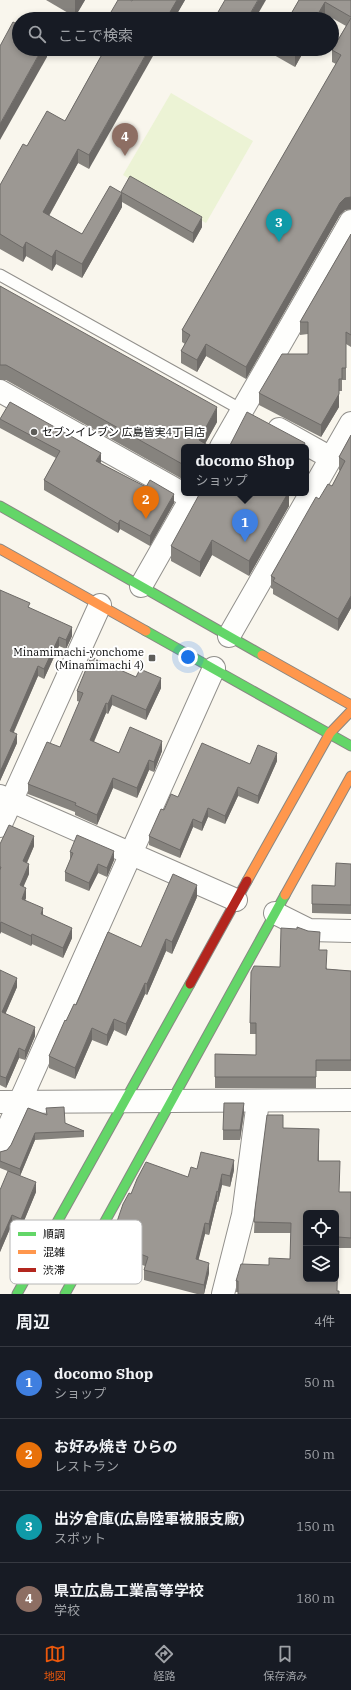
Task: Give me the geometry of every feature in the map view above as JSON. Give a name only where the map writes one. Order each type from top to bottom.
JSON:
[{"type":"street","points":[[223,444],[351,221]]},
{"type":"street","points":[[0,392],[181,489]]},
{"type":"street","points":[[242,410],[305,444]]},
{"type":"street","points":[[229,636],[351,423]]},
{"type":"street","points":[[309,446],[331,458]]},
{"type":"street","points":[[141,586],[192,496]]},
{"type":"street","points":[[0,506],[351,705]]},
{"type":"street","points":[[0,550],[214,668],[351,746]]},
{"type":"street","points":[[0,826],[6,799],[100,605]]},
{"type":"street","points":[[0,1146],[10,1102],[131,854],[214,668]]},
{"type":"street","points":[[58,1220],[330,733],[351,711]]},
{"type":"street","points":[[105,1220],[351,776]]},
{"type":"street","points":[[6,799],[236,900]]},
{"type":"street","points":[[275,914],[309,930],[351,930]]},
{"type":"street","points":[[10,1102],[351,1100]]},
{"type":"street","points":[[223,1294],[243,1215],[258,1101]]},
{"type":"street","points":[[17,1294],[23,1284]]},
{"type":"street","points":[[65,1294],[70,1284]]},
{"type":"lane","points":[[0,275],[242,410]]},
{"type":"green space","points":[[171,93],[253,141],[206,223],[123,175]]},
{"type":"building","points":[[118,0],[177,0],[170,12],[111,12]]},
{"type":"building","points":[[225,0],[258,0],[251,12],[218,12]]},
{"type":"building","points":[[299,0],[351,0],[351,17],[325,2],[319,12],[292,12]]},
{"type":"building","points":[[351,18],[351,197],[345,198],[340,203],[246,367],[206,344],[197,360],[181,351],[190,335],[182,330],[341,55],[339,54],[339,38]]},
{"type":"building","points":[[12,24],[12,56],[38,56],[0,124],[0,46]]},
{"type":"building","points":[[101,56],[145,56],[89,155],[78,149],[43,212],[82,234],[110,186],[122,193],[82,264],[56,250],[52,257],[26,242],[23,248],[0,234],[0,185],[23,144],[27,146],[47,111],[65,121]]},
{"type":"building","points":[[130,176],[202,217],[193,233],[121,192]]},
{"type":"building","points":[[351,234],[351,335],[346,332],[346,368],[342,368],[342,379],[339,379],[339,394],[321,425],[259,393],[282,354],[308,354],[308,322],[300,322]]},
{"type":"building","points":[[0,286],[217,407],[199,440],[206,444],[181,444],[181,463],[6,365],[0,365]]},
{"type":"building","points":[[10,402],[101,453],[96,461],[146,487],[150,480],[174,494],[150,536],[120,520],[118,524],[44,480],[60,451],[0,419]]},
{"type":"building","points":[[247,412],[305,443],[304,444],[231,444]]},
{"type":"building","points":[[351,435],[351,596],[338,619],[273,581],[275,578],[271,576],[316,497],[319,499],[328,484],[332,486],[345,461],[339,457]]},
{"type":"building","points":[[198,496],[286,496],[249,561],[212,540],[200,562],[171,546]]},
{"type":"building","points":[[0,590],[30,603],[28,607],[72,627],[66,640],[59,637],[44,669],[38,666],[10,731],[17,734],[0,772]]},
{"type":"building","points":[[91,657],[136,677],[140,669],[161,678],[146,710],[112,695],[108,704],[106,703],[90,740],[119,753],[130,727],[162,741],[154,762],[149,760],[137,788],[113,778],[97,815],[75,805],[76,803],[28,784],[47,742],[60,747],[83,693],[77,691]]},
{"type":"building","points":[[202,743],[250,764],[258,745],[277,753],[258,796],[238,787],[225,816],[208,808],[202,823],[193,819],[180,850],[149,836],[161,809],[164,810],[171,794],[178,797]]},
{"type":"building","points":[[9,825],[34,836],[23,861],[29,864],[20,885],[26,888],[22,899],[43,908],[41,914],[72,928],[63,948],[32,934],[31,936],[1,922],[0,924],[0,844]]},
{"type":"building","points":[[77,835],[114,851],[107,868],[98,864],[89,883],[65,872],[73,853],[70,852]]},
{"type":"building","points":[[336,863],[351,864],[351,905],[312,904],[312,885],[335,886]]},
{"type":"building","points":[[173,874],[197,885],[172,942],[166,939],[147,984],[145,983],[126,1024],[114,1019],[107,1035],[92,1028],[75,1068],[49,1056],[65,1020],[66,1021],[74,1004],[76,1005],[108,932],[141,947]]},
{"type":"building","points":[[297,927],[308,931],[320,932],[319,950],[327,950],[326,969],[351,971],[351,1060],[316,1060],[316,1077],[215,1077],[215,1054],[256,1055],[256,1023],[250,1023],[251,972],[254,966],[280,967],[281,928],[297,929]]},
{"type":"building","points":[[0,970],[17,978],[2,1012],[35,1027],[25,1051],[19,1048],[6,1078],[0,1076]]},
{"type":"building","points":[[224,1103],[244,1103],[240,1130],[223,1130]]},
{"type":"building","points":[[64,1107],[65,1123],[84,1131],[35,1133],[20,1169],[0,1161],[0,1152],[7,1150],[11,1145],[28,1108],[47,1115],[46,1108]]},
{"type":"building","points":[[267,1115],[283,1115],[283,1128],[319,1129],[318,1161],[340,1161],[339,1192],[351,1192],[351,1238],[339,1237],[339,1210],[303,1210],[303,1282],[337,1282],[337,1291],[339,1291],[339,1294],[238,1294],[238,1281],[236,1281],[241,1264],[269,1265],[269,1258],[290,1259],[291,1223],[254,1222]]},
{"type":"building","points":[[201,1152],[234,1160],[230,1176],[222,1174],[209,1224],[205,1223],[196,1259],[209,1263],[204,1285],[144,1270],[148,1257],[142,1255],[142,1220],[118,1220],[123,1204],[129,1193],[131,1194],[146,1162],[188,1177],[191,1167],[197,1169]]},
{"type":"building","points":[[8,1171],[36,1182],[21,1219],[12,1215],[0,1242],[0,1190]]},
{"type":"traffic: fast","points":[[0,506],[262,655]]},
{"type":"traffic: fast","points":[[146,631],[351,746]]},
{"type":"traffic: fast","points":[[106,1220],[285,895]]},
{"type":"traffic: fast","points":[[58,1220],[190,984]]},
{"type":"traffic: fast","points":[[17,1294],[23,1284]]},
{"type":"traffic: fast","points":[[65,1294],[71,1284]]},
{"type":"traffic: slow","points":[[0,549],[146,631]]},
{"type":"traffic: slow","points":[[262,655],[351,705]]},
{"type":"traffic: slow","points":[[247,881],[330,733],[351,711]]},
{"type":"traffic: slow","points":[[285,895],[351,776]]},
{"type":"traffic: jam","points":[[190,984],[247,881]]},
{"type":"place","name":"県立広島工業高等学校","points":[[125,156]]},
{"type":"place","name":"出汐倉庫(広島陸軍被服支廠)","points":[[279,242]]},
{"type":"place","name":"セブンイレブン 広島皆実4丁目店","points":[[34,432]]},
{"type":"place","name":"お好み焼き ひらの","points":[[146,519]]},
{"type":"place","name":"docomo Shop","points":[[245,542]]},
{"type":"place","name":"Minamimachi-yonchome (Minamimachi 4)","points":[[152,658]]}]
